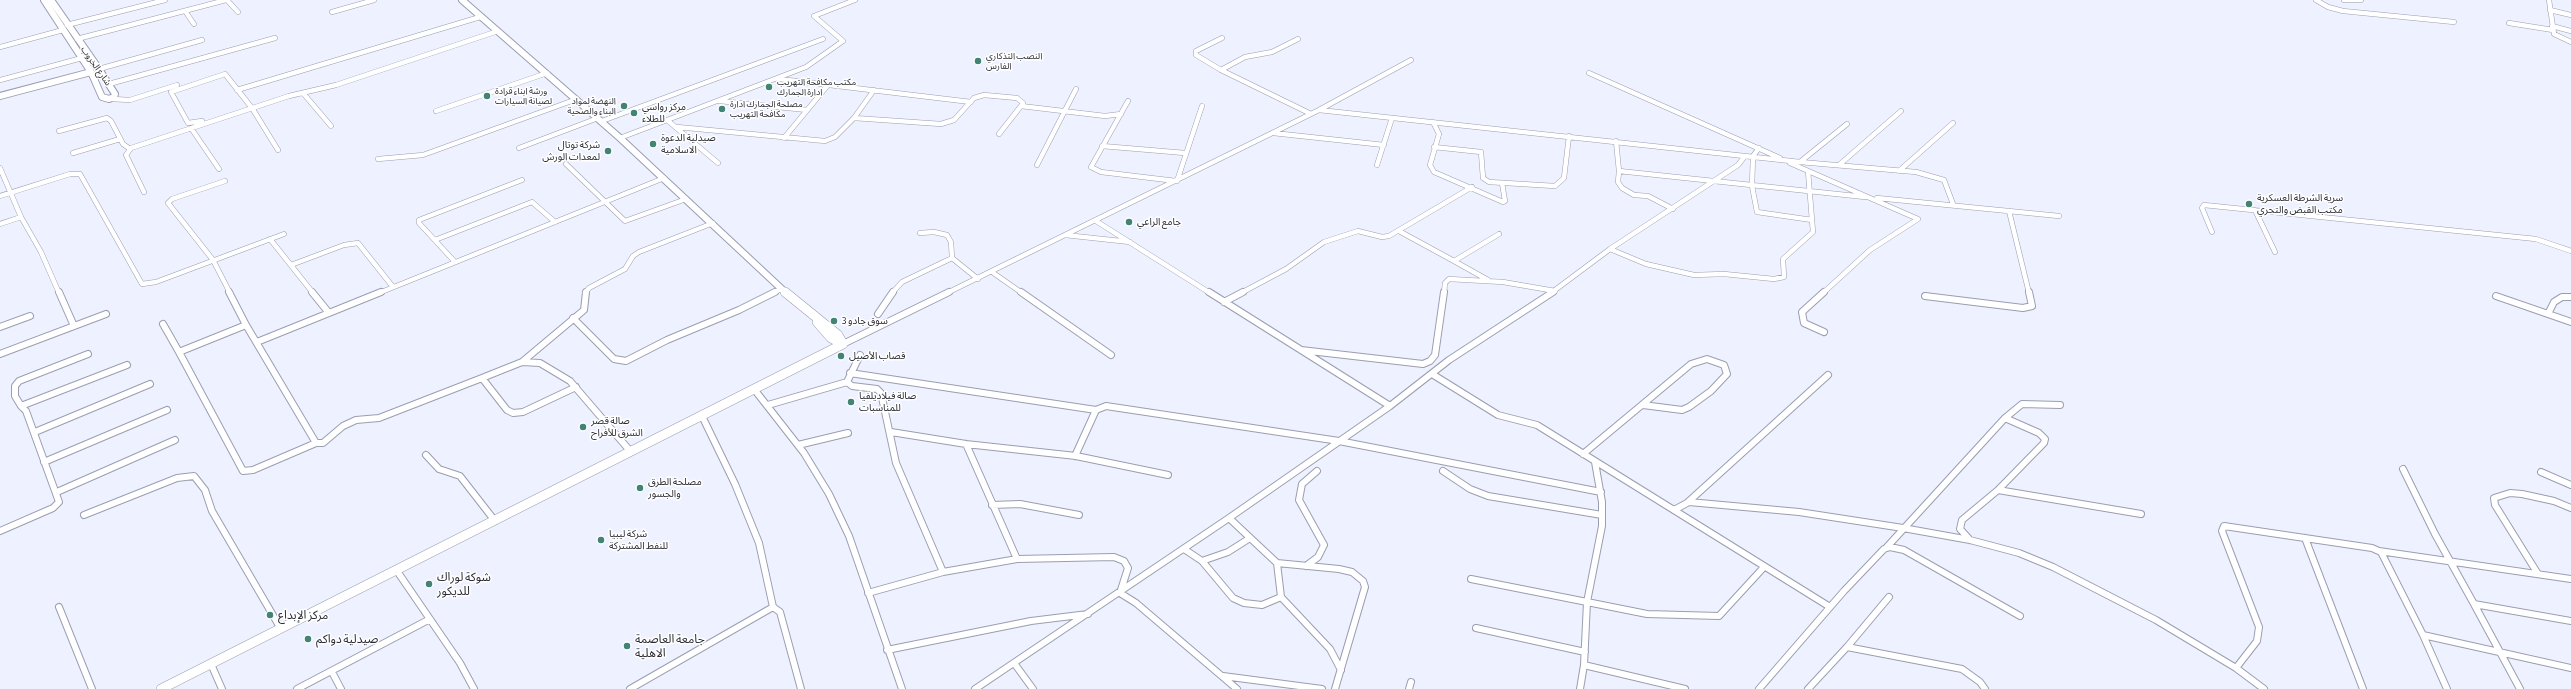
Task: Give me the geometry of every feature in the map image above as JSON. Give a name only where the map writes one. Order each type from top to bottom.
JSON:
[{"type":"street","name":"شارع الخروب","points":[[44,0],[65,28],[77,39],[100,69],[116,94],[112,99],[102,97],[91,72],[65,28],[51,0]]},
{"type":"street","points":[[0,47],[165,0]]},
{"type":"street","points":[[77,39],[226,0],[238,12]]},
{"type":"street","points":[[332,12],[374,0]]},
{"type":"street","points":[[462,0],[577,99],[713,223],[781,289],[838,335],[843,344]]},
{"type":"street","points":[[620,138],[777,79],[806,66],[842,43],[839,36],[813,17],[855,0]]},
{"type":"street","points":[[2316,0],[2328,8],[2342,11],[2454,22]]},
{"type":"street","points":[[2344,0],[2360,0]]},
{"type":"street","points":[[2549,0],[2553,28],[2559,37],[2571,42]]},
{"type":"street","points":[[2550,10],[2571,15]]},
{"type":"street","points":[[185,11],[194,24]]},
{"type":"street","points":[[237,90],[480,17]]},
{"type":"street","points":[[2509,23],[2571,31]]},
{"type":"street","points":[[225,74],[171,92],[188,122],[200,122],[336,85],[498,31]]},
{"type":"street","points":[[109,84],[275,38]]},
{"type":"street","points":[[1222,38],[1195,53],[1221,70],[1309,113]]},
{"type":"street","points":[[519,148],[823,39]]},
{"type":"street","points":[[1221,70],[1245,57],[1272,52],[1298,39]]},
{"type":"street","points":[[100,69],[202,40]]},
{"type":"street","points":[[0,80],[82,58]]},
{"type":"street","points":[[161,689],[397,571],[843,344],[978,279],[1064,235],[1096,221],[1273,133],[1309,113],[1319,110],[1411,60]]},
{"type":"street","name":"شارع الخروب","points":[[0,96],[91,72]]},
{"type":"street","points":[[436,111],[547,73]]},
{"type":"street","points":[[1589,73],[1783,160],[1916,217],[1917,221],[1870,250],[1802,312],[1804,323],[1824,332]]},
{"type":"street","points":[[225,74],[251,107],[278,150]]},
{"type":"street","points":[[112,99],[116,101],[130,100],[209,75],[225,74]]},
{"type":"street","points":[[777,79],[971,102]]},
{"type":"street","points":[[784,138],[828,84]]},
{"type":"street","points":[[1037,165],[1076,89]]},
{"type":"street","points":[[677,126],[784,138],[821,141],[830,140],[854,118],[874,90]]},
{"type":"street","points":[[303,93],[331,126]]},
{"type":"street","points":[[854,118],[941,124],[954,120],[971,102],[984,95],[1017,98],[1023,103],[999,134]]},
{"type":"street","points":[[378,159],[423,155],[577,99]]},
{"type":"street","points":[[718,101],[807,110]]},
{"type":"street","points":[[1128,101],[1091,164],[1096,171],[1176,181]]},
{"type":"street","points":[[1021,106],[1105,116],[1121,114]]},
{"type":"street","points":[[1176,181],[1202,106]]},
{"type":"street","points":[[144,192],[126,155],[130,149],[251,107]]},
{"type":"street","points":[[1319,110],[1800,162],[1928,174],[1944,180],[1953,204]]},
{"type":"street","points":[[1839,165],[1901,111]]},
{"type":"street","points":[[1105,116],[1114,125]]},
{"type":"street","points":[[59,131],[107,118],[111,121],[120,139],[130,149]]},
{"type":"street","points":[[1377,165],[1392,118]]},
{"type":"street","points":[[667,120],[677,126],[718,163]]},
{"type":"street","points":[[1433,122],[1439,134],[1430,165],[1434,172],[1472,187],[1503,202],[1505,200],[1502,183]]},
{"type":"street","points":[[1899,171],[1953,123]]},
{"type":"street","points":[[1800,162],[1847,124]]},
{"type":"street","points":[[191,128],[218,168]]},
{"type":"street","points":[[1273,133],[1384,145]]},
{"type":"street","points":[[1434,147],[1481,152],[1480,162],[1483,178],[1489,182],[1549,186],[1562,182],[1565,171],[1569,136]]},
{"type":"street","points":[[73,153],[120,139]]},
{"type":"street","points":[[1616,141],[1619,171],[1618,182],[1622,188],[1634,195],[1648,196],[1674,209]]},
{"type":"street","points":[[1102,146],[1185,153]]},
{"type":"street","points":[[1759,148],[1753,156],[1752,186],[1757,212],[1812,220]]},
{"type":"street","points":[[975,689],[1090,614],[1230,518],[1390,406],[1479,339],[1555,291],[1610,249],[1674,209],[1741,163],[1746,156]]},
{"type":"street","points":[[566,164],[607,201],[621,219],[628,221],[686,199]]},
{"type":"street","points":[[0,170],[21,217],[41,252],[74,326]]},
{"type":"street","points":[[1619,171],[1810,192],[1953,204],[2059,216]]},
{"type":"street","points":[[1610,249],[1646,264],[1689,274],[1724,274],[1774,279],[1784,277],[1783,259],[1813,232],[1808,171]]},
{"type":"street","points":[[0,196],[70,174],[80,174],[142,284],[156,282],[284,234]]},
{"type":"street","points":[[257,342],[664,178]]},
{"type":"street","points":[[456,262],[419,223],[421,218],[522,180]]},
{"type":"street","points":[[225,181],[168,201],[214,260],[246,325],[316,443]]},
{"type":"street","points":[[1224,302],[1286,270],[1314,247],[1335,237],[1358,231],[1386,237],[1399,231],[1472,187]]},
{"type":"street","points":[[435,240],[532,202],[536,203],[554,222]]},
{"type":"street","points":[[2212,232],[2202,206],[2255,210],[2536,239],[2571,251]]},
{"type":"street","points":[[2255,210],[2275,252]]},
{"type":"street","points":[[1925,296],[2030,308],[2032,304],[2009,211]]},
{"type":"street","points":[[0,224],[21,217]]},
{"type":"street","points":[[1096,221],[1390,406]]},
{"type":"street","points":[[163,324],[240,468],[243,471],[253,470],[316,443],[323,443],[343,426],[356,420],[379,418],[522,362],[547,344],[584,310],[584,298],[589,288],[625,269],[636,254],[713,223]]},
{"type":"street","points":[[1399,231],[1490,281]]},
{"type":"street","points":[[920,232],[934,232],[947,235],[951,242],[952,258],[978,279]]},
{"type":"street","points":[[1454,261],[1499,234]]},
{"type":"street","points":[[1064,235],[1130,242]]},
{"type":"street","points":[[270,239],[329,313]]},
{"type":"street","points":[[291,265],[344,245],[358,243],[362,245],[393,287]]},
{"type":"street","points":[[878,314],[896,287],[902,282],[952,258]]},
{"type":"street","points":[[992,272],[1111,355]]},
{"type":"street","points":[[1299,349],[1427,363],[1435,356],[1446,281],[1458,279],[1490,281],[1555,291]]},
{"type":"street","points":[[574,318],[614,360],[626,361],[667,340],[739,310],[781,289]]},
{"type":"street","points":[[2496,296],[2571,322]]},
{"type":"street","points":[[2548,314],[2554,302],[2562,297],[2571,297]]},
{"type":"street","points":[[808,310],[826,333],[843,344]]},
{"type":"street","points":[[0,354],[106,314]]},
{"type":"street","points":[[0,327],[30,316]]},
{"type":"street","points":[[179,352],[246,325]]},
{"type":"street","points":[[800,366],[826,347],[828,343],[826,333]]},
{"type":"street","points":[[0,530],[53,508],[59,502],[57,492],[44,462],[35,432],[26,411],[15,396],[17,382],[88,354]]},
{"type":"street","points":[[847,382],[850,373],[860,355]]},
{"type":"street","points":[[1583,454],[1698,360],[1714,361],[1724,365],[1726,374],[1711,391],[1689,407],[1682,410],[1644,405]]},
{"type":"street","points":[[522,362],[540,363],[566,378],[576,387],[631,452]]},
{"type":"street","points":[[21,406],[126,365]]},
{"type":"street","points":[[850,373],[1096,410],[1106,406],[1339,441],[1601,492]]},
{"type":"street","points":[[1432,374],[1498,415],[1536,424],[1830,607]]},
{"type":"street","points":[[1674,510],[1689,502],[1828,376]]},
{"type":"street","points":[[482,378],[507,410],[513,412],[523,412],[576,387]]},
{"type":"street","points":[[768,405],[847,382]]},
{"type":"street","points":[[847,382],[852,386],[874,387],[879,391],[891,432],[896,463],[943,572]]},
{"type":"street","points":[[35,432],[150,384]]},
{"type":"street","points":[[754,389],[768,405],[798,446],[829,494],[849,536],[887,650],[902,689]]},
{"type":"street","points":[[1759,689],[1808,635],[1830,607],[2005,418],[2022,404],[2060,405]]},
{"type":"street","points":[[44,462],[167,410]]},
{"type":"street","points":[[1074,456],[1096,410]]},
{"type":"street","points":[[702,416],[735,484],[759,543],[773,607],[780,612],[801,689]]},
{"type":"street","points":[[1970,540],[1960,530],[1960,525],[1976,506],[1998,490],[2044,443],[2045,439],[2039,433],[2005,418]]},
{"type":"street","points":[[891,432],[966,444],[1074,456],[1168,475]]},
{"type":"street","points":[[798,446],[848,433]]},
{"type":"street","points":[[57,492],[175,440]]},
{"type":"street","points":[[966,444],[1017,559]]},
{"type":"street","points":[[426,455],[439,470],[460,476],[495,521]]},
{"type":"street","points":[[1580,689],[1584,665],[1587,602],[1601,536],[1601,492],[1596,462]]},
{"type":"street","points":[[2402,469],[2449,560],[2502,652],[2520,689]]},
{"type":"street","points":[[1306,566],[1318,557],[1324,545],[1300,500],[1299,493],[1302,484],[1316,471]]},
{"type":"street","points":[[1443,471],[1470,489],[1488,496],[1602,514]]},
{"type":"street","points":[[2541,472],[2571,485]]},
{"type":"street","points":[[84,515],[177,478],[194,476],[205,490],[212,511],[281,629]]},
{"type":"street","points":[[1998,490],[2141,514]]},
{"type":"street","points":[[2538,574],[2495,505],[2494,498],[2510,493],[2522,494],[2554,501],[2571,508]]},
{"type":"street","points":[[1689,502],[1799,512],[1903,528],[1970,540],[2019,553],[2053,567],[2156,620],[2236,668],[2264,689]]},
{"type":"street","points":[[992,505],[1020,504],[1079,514]]},
{"type":"street","points":[[1230,518],[1277,563],[1280,576],[1279,588],[1281,597],[1330,649],[1341,670]]},
{"type":"street","points":[[2236,668],[2243,662],[2257,641],[2259,627],[2222,528],[2227,526],[2571,579]]},
{"type":"street","points":[[1202,561],[1228,552],[1250,538]]},
{"type":"street","points":[[2305,538],[2363,689]]},
{"type":"street","points":[[1884,549],[1893,547],[1904,550],[2020,616]]},
{"type":"street","points":[[1184,549],[1202,561],[1232,598],[1244,603],[1262,605],[1281,597]]},
{"type":"street","points":[[2379,550],[2423,635],[2447,689]]},
{"type":"street","points":[[868,593],[943,572],[1017,559],[1120,558],[1128,568],[1120,593]]},
{"type":"street","points":[[1277,563],[1352,572],[1360,577],[1365,587],[1335,689]]},
{"type":"street","points":[[1471,579],[1647,614],[1719,616],[1764,567]]},
{"type":"street","points":[[397,571],[430,618],[474,689]]},
{"type":"street","points":[[1120,593],[1136,603],[1237,689]]},
{"type":"street","points":[[1808,689],[1847,647],[1889,597]]},
{"type":"street","points":[[2474,604],[2571,621]]},
{"type":"street","points":[[59,607],[92,689]]},
{"type":"street","points":[[630,689],[766,608],[773,607]]},
{"type":"street","points":[[887,650],[1015,624],[1090,614]]},
{"type":"street","points":[[297,689],[332,672],[430,618]]},
{"type":"street","points":[[1476,628],[1585,652]]},
{"type":"street","points":[[2423,635],[2571,668]]},
{"type":"street","points":[[1847,647],[1912,658],[1962,669],[1985,689]]},
{"type":"street","points":[[1014,663],[1032,689]]},
{"type":"street","points":[[211,664],[222,689]]},
{"type":"street","points":[[1584,665],[1685,689]]},
{"type":"street","points":[[332,672],[341,689]]},
{"type":"street","points":[[1223,676],[1322,689]]},
{"type":"place","name":"النصب التذكاري الفارس","points":[[978,61]]},
{"type":"place","name":"مكتب مكافحة التهريب ادارة الجمارك","points":[[769,87]]},
{"type":"place","name":"ورشة ابناء قرادة لصيانة السيارات","points":[[487,96]]},
{"type":"place","name":"النهضة لمواد البناء والصحية","points":[[624,106]]},
{"type":"place","name":"مصلحة الجمارك ادارة مكافحة التهريب","points":[[722,109]]},
{"type":"place","name":"مركز رواسي للطلاء","points":[[634,113]]},
{"type":"place","name":"صيدلية الدعوة الاسلامية","points":[[653,144]]},
{"type":"place","name":"شركة توتال لمعدات الورش","points":[[608,151]]},
{"type":"place","name":"سرية الشرطة العسكرية مكتب القبض والتحري","points":[[2249,204]]},
{"type":"place","name":"جامع الراعي","points":[[1129,222]]},
{"type":"place","name":"سوق جادو 3","points":[[834,321]]},
{"type":"place","name":"قصاب الأصيل","points":[[841,356]]},
{"type":"place","name":"صالة فيلاديلفيا للمناسبات","points":[[851,402]]},
{"type":"place","name":"صالة قصر الشرق للأفراح","points":[[583,427]]},
{"type":"place","name":"مصلحة الطرق والجسور","points":[[640,488]]},
{"type":"place","name":"شركة ليبيا للنفط المشتركة","points":[[601,540]]},
{"type":"place","name":"شوكة لوراك للديكور","points":[[429,584]]},
{"type":"place","name":"مركز الإبداع","points":[[270,615]]},
{"type":"place","name":"صيدلية دواكم","points":[[308,639]]},
{"type":"place","name":"جامعة العاصمة الاهلية","points":[[627,646]]}]
